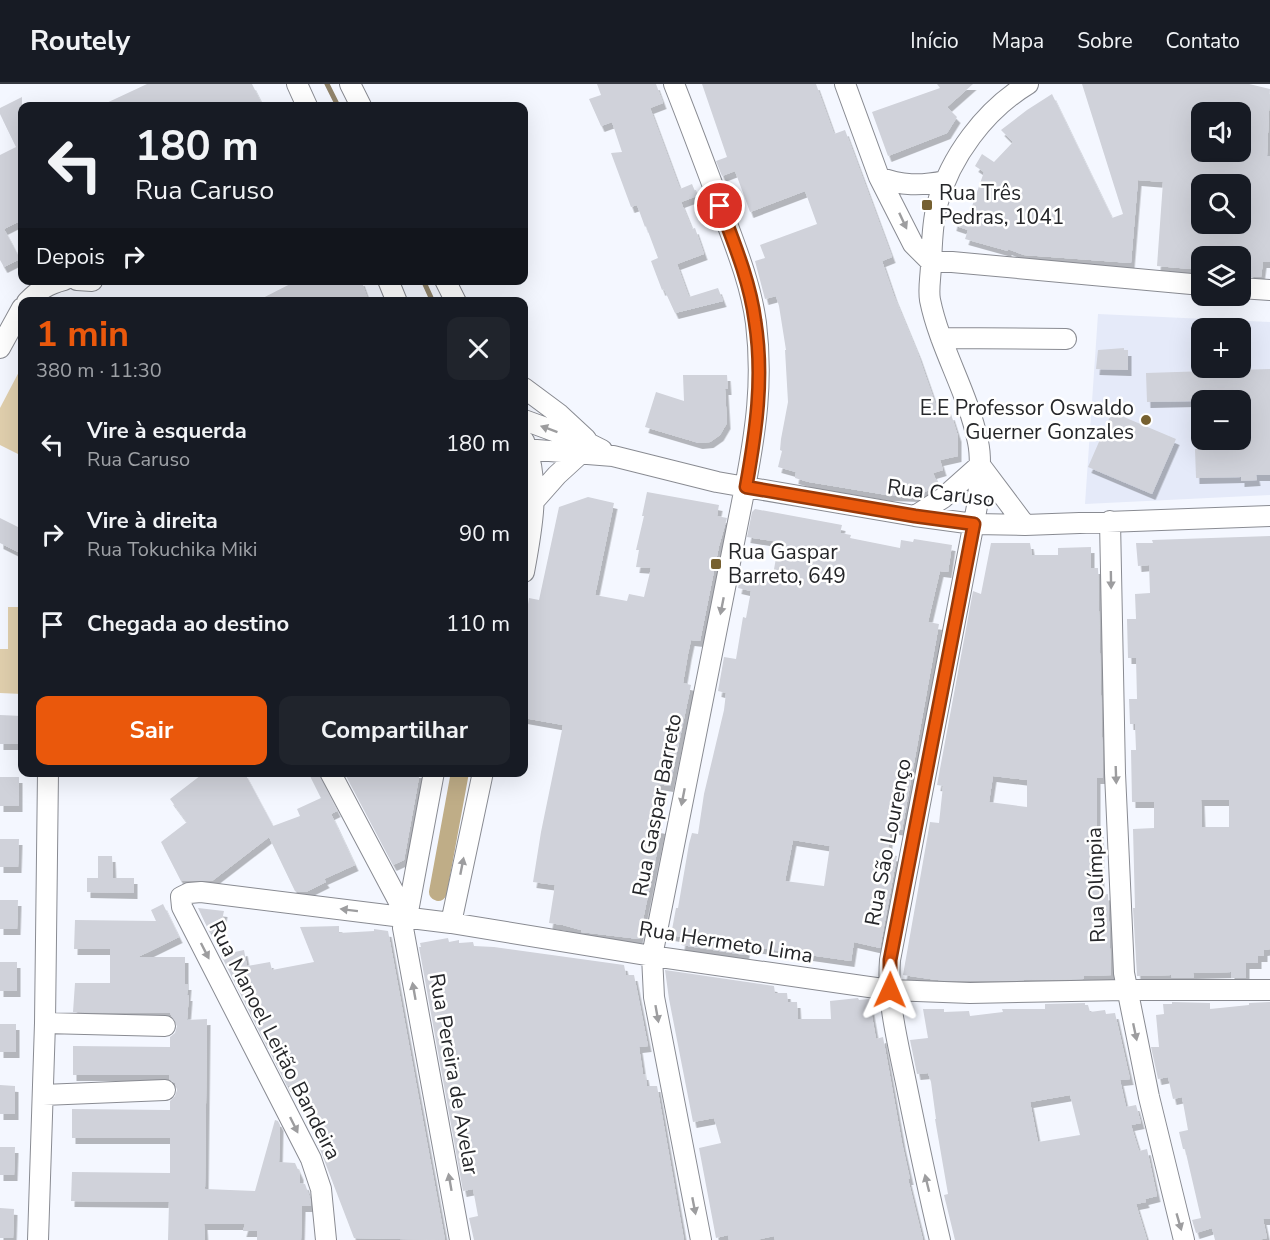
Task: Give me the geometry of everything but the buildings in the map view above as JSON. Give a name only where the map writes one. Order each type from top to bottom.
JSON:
[{"type":"street","points":[[297,84],[305,102]]},
{"type":"street","points":[[350,84],[359,102]]},
{"type":"street","name":"Rua Gaspar Barreto","points":[[674,84],[735,247],[749,291],[755,321],[759,380],[757,425],[746,487],[651,956],[654,997],[701,1240]]},
{"type":"street","points":[[845,84],[879,177],[913,244],[931,262],[1191,284]]},
{"type":"street","name":"Rua São Lourenço","points":[[940,1240],[922,1164],[890,990],[890,960],[978,501],[979,443],[963,390],[929,298],[933,226],[945,182],[978,129],[997,107],[1024,85]]},
{"type":"street","points":[[879,177],[892,183],[906,185],[945,182]]},
{"type":"street","points":[[32,297],[47,285]]},
{"type":"street","points":[[1251,289],[1270,290]]},
{"type":"street","points":[[0,348],[18,315]]},
{"type":"street","points":[[942,338],[1066,339]]},
{"type":"street","points":[[528,391],[559,414],[586,449],[561,471],[534,501]]},
{"type":"street","name":"Rua Caruso","points":[[528,422],[586,449],[679,473],[746,487],[974,524],[1024,525],[1270,516]]},
{"type":"street","name":"Rua Caruso","points":[[528,447],[586,449]]},
{"type":"street","points":[[528,458],[533,476],[534,501],[528,544]]},
{"type":"street","points":[[915,516],[943,498],[980,465],[1024,525]]},
{"type":"street","name":"Rua Olímpia","points":[[1110,521],[1115,773],[1122,953],[1126,990],[1149,1097],[1184,1240]]},
{"type":"street","points":[[38,1240],[45,1023],[48,777]]},
{"type":"street","points":[[333,777],[408,917]]},
{"type":"street","name":"Rua Pereira de Avelar","points":[[433,777],[408,917],[403,928],[460,1240]]},
{"type":"street","points":[[451,923],[482,777]]},
{"type":"street","name":"Rua Hermeto Lima","points":[[180,899],[189,893],[201,892],[408,917],[651,956],[890,990],[970,993],[1270,990]]},
{"type":"street","name":"Rua Manoel Leitão Bandeira","points":[[180,899],[182,907],[311,1159],[321,1189],[326,1240]]},
{"type":"street","points":[[45,1023],[165,1026]]},
{"type":"street","points":[[43,1095],[165,1090]]},
{"type":"shaded area","name":"E.E Professor Oswaldo Guerner Gonzales","points":[[1098,314],[1191,318],[1191,378],[1251,378],[1251,321],[1270,322],[1270,495],[1085,504]]},
{"type":"shaded area","points":[[18,374],[18,454],[0,445],[0,408]]},
{"type":"shaded area","points":[[8,607],[18,607],[18,694],[0,693],[0,649],[8,649]]},
{"type":"waterway","points":[[327,84],[336,102]]},
{"type":"waterway","points":[[425,285],[431,297]]},
{"type":"waterway","points":[[438,892],[459,777]]},
{"type":"place","name":"Rua Três Pedras, 1041","points":[[927,205]]},
{"type":"place","name":"E.E Professor Oswaldo Guerner Gonzales","points":[[1146,420]]},
{"type":"place","name":"Rua Gaspar Barreto, 649","points":[[716,564]]},
{"type":"route","points":[[720,206],[749,291],[758,348],[757,425],[746,487],[974,524],[890,960],[890,990]]}]
